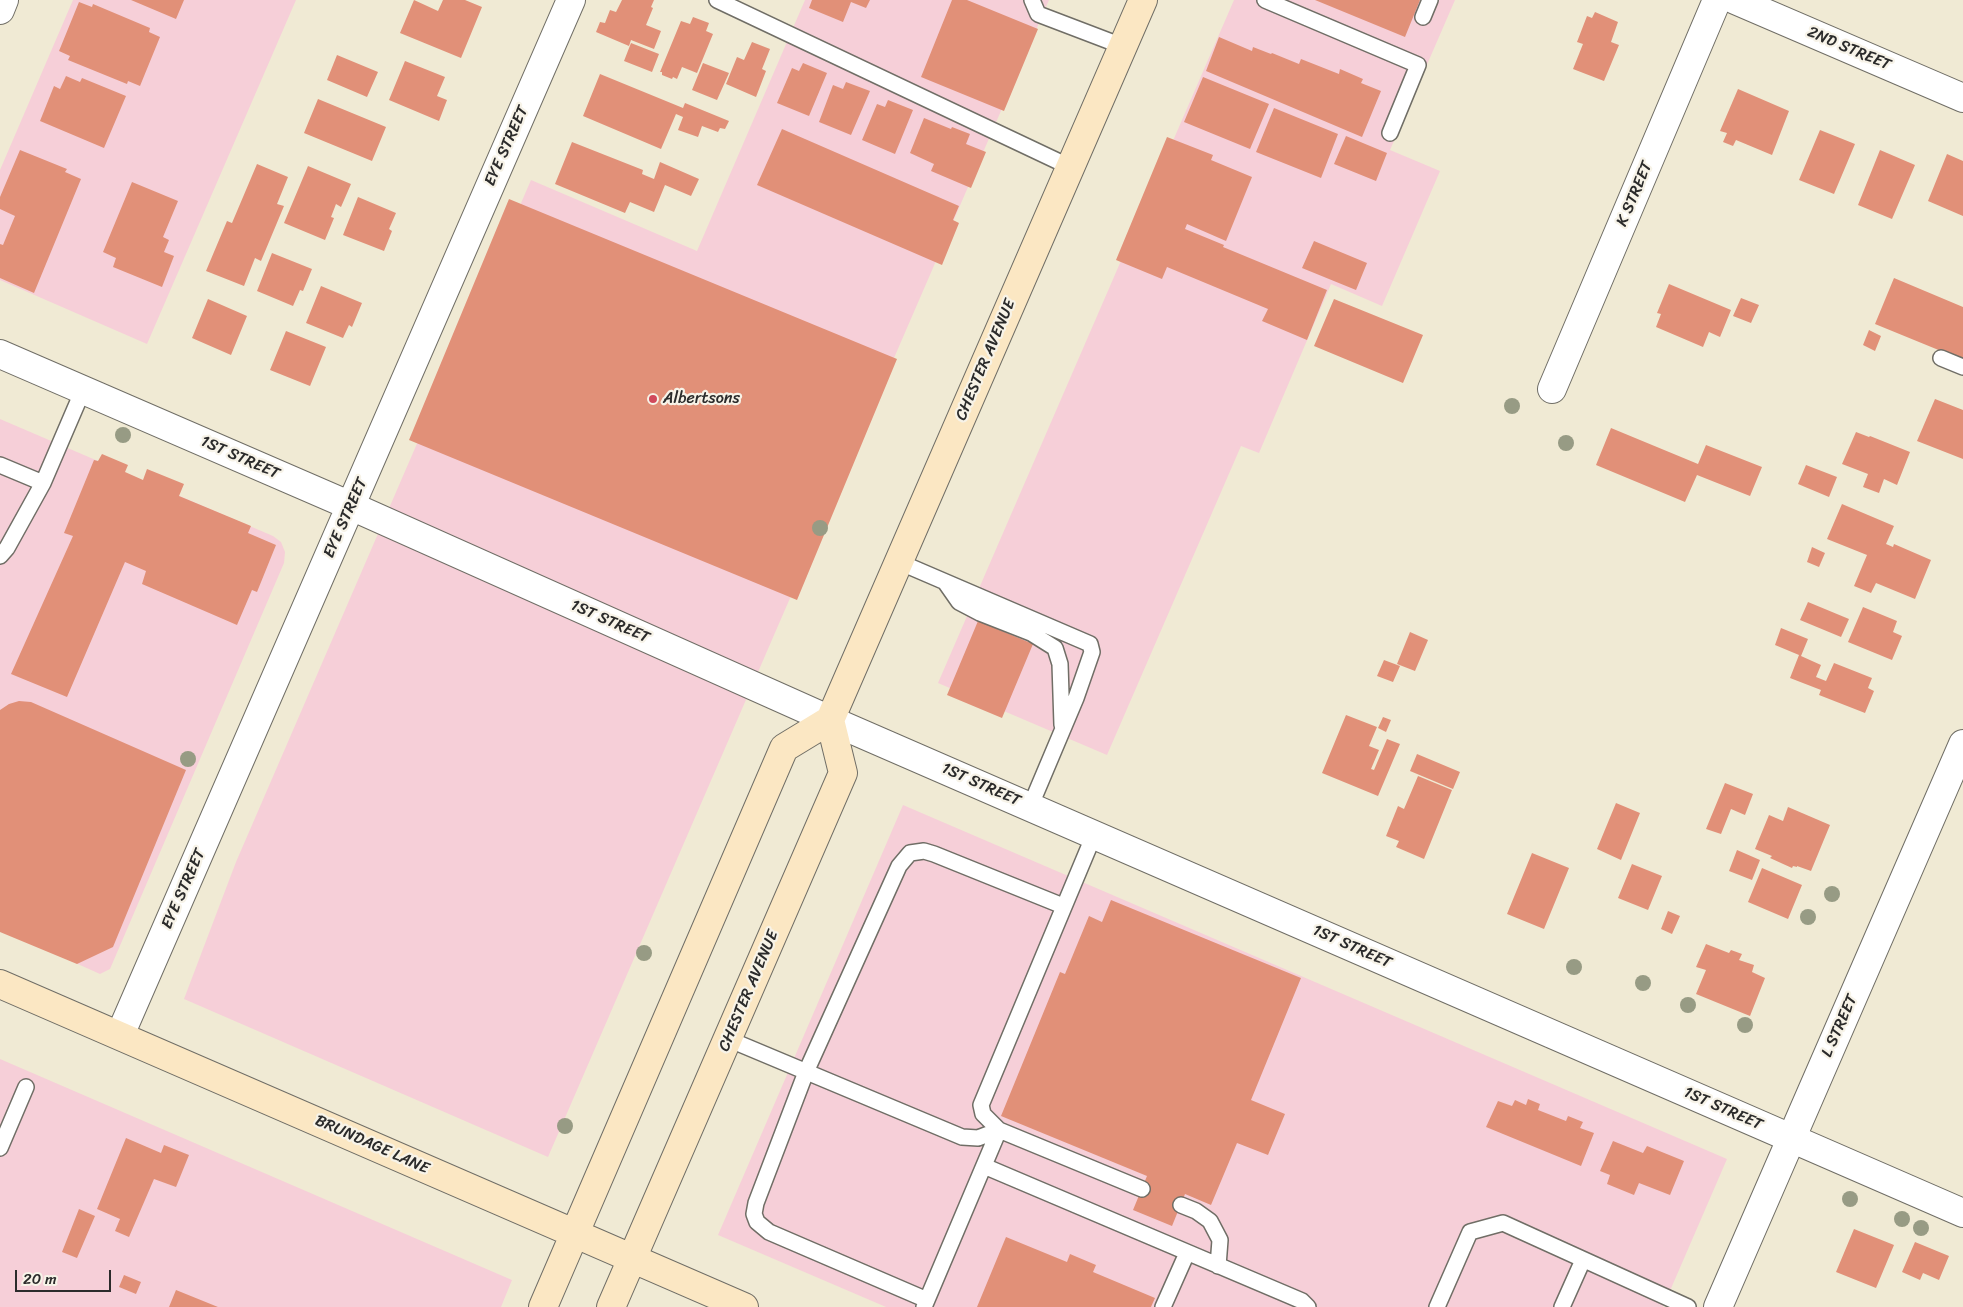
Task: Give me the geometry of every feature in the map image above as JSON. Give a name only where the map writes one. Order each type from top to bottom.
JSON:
[{"type":"main road","name":"CHESTER AVENUE","points":[[612,1307],[843,773],[830,720],[1142,0]]},
{"type":"main road","points":[[543,1307],[784,748],[830,720]]},
{"type":"main road","name":"BRUNDAGE LANE","points":[[0,984],[744,1307]]},
{"type":"street","points":[[0,10],[4,0]]},
{"type":"street","name":"EYE STREET","points":[[120,1035],[571,0]]},
{"type":"street","name":"K STREET","points":[[1552,389],[1717,0]]},
{"type":"street","name":"2ND STREET","points":[[1735,0],[1963,98]]},
{"type":"street","name":"1ST STREET","points":[[0,354],[351,506],[830,720],[1963,1213]]},
{"type":"street","name":"L STREET","points":[[1718,1307],[1963,744]]},
{"type":"lane","points":[[717,0],[1070,167]]},
{"type":"lane","points":[[1032,0],[1038,14],[1122,46]]},
{"type":"lane","points":[[1265,0],[1418,65],[1390,133]]},
{"type":"lane","points":[[1423,17],[1430,0]]},
{"type":"lane","points":[[1941,358],[1963,367]]},
{"type":"lane","points":[[0,556],[7,548],[43,482],[83,390]]},
{"type":"lane","points":[[0,465],[43,482]]},
{"type":"lane","points":[[899,562],[1090,644],[1092,652],[1063,729],[1030,807]]},
{"type":"lane","points":[[945,582],[959,602],[980,613],[1031,633],[1056,648],[1060,664],[1063,729]]},
{"type":"lane","points":[[1094,835],[981,1105],[983,1114],[999,1130],[1142,1188]]},
{"type":"lane","points":[[999,1130],[926,1303],[769,1232],[757,1222],[754,1214],[756,1203],[806,1072],[899,866],[910,853],[924,851],[934,854],[1063,906]]},
{"type":"lane","points":[[728,1038],[962,1137],[978,1138],[999,1130]]},
{"type":"lane","points":[[0,1148],[26,1087]]},
{"type":"lane","points":[[984,1166],[1302,1301],[1308,1307]]},
{"type":"lane","points":[[1181,1205],[1196,1211],[1210,1221],[1220,1240],[1218,1266]]},
{"type":"lane","points":[[1437,1307],[1470,1232],[1503,1223],[1688,1307]]},
{"type":"lane","points":[[1163,1307],[1187,1252]]},
{"type":"lane","points":[[1562,1307],[1583,1260]]},
{"type":"shaded area","points":[[73,0],[296,0],[147,344],[0,280],[0,170]]},
{"type":"shaded area","points":[[805,0],[1049,0],[548,1157],[184,999],[236,862],[531,180],[697,251]]},
{"type":"shaded area","points":[[1234,0],[1455,0],[1390,150],[1440,171],[1382,306],[1331,284],[1259,453],[1241,446],[1107,755],[938,683]]},
{"type":"shaded area","points":[[0,419],[273,536],[281,542],[285,552],[284,563],[110,969],[100,974],[0,929]]},
{"type":"shaded area","points":[[903,805],[1727,1159],[1663,1307],[886,1307],[718,1235]]},
{"type":"shaded area","points":[[0,1059],[512,1280],[501,1307],[0,1307]]},
{"type":"building","points":[[131,0],[184,0],[176,19]]},
{"type":"building","points":[[414,0],[438,11],[443,0],[465,0],[482,7],[461,58],[400,33]]},
{"type":"building","points":[[622,0],[654,0],[646,25],[661,31],[654,49],[631,40],[629,46],[596,32],[600,22],[605,23],[610,10],[616,12]]},
{"type":"building","points":[[812,0],[870,0],[866,8],[851,2],[843,22],[809,8]]},
{"type":"building","points":[[952,0],[967,0],[1038,29],[1004,111],[921,77]]},
{"type":"building","points":[[1315,0],[1420,0],[1405,37]]},
{"type":"building","points":[[79,2],[92,7],[93,4],[150,28],[149,32],[160,37],[140,86],[128,81],[127,84],[68,60],[70,56],[59,51]]},
{"type":"building","points":[[1595,12],[1618,22],[1611,42],[1619,45],[1604,81],[1573,69],[1583,44],[1577,42],[1587,16],[1592,18]]},
{"type":"building","points":[[693,17],[709,23],[706,31],[713,34],[697,73],[682,67],[677,79],[662,75],[662,72],[660,72],[681,21],[690,24]]},
{"type":"building","points":[[1219,37],[1252,51],[1253,47],[1299,64],[1301,59],[1339,74],[1340,69],[1363,79],[1361,83],[1381,91],[1362,137],[1206,71]]},
{"type":"building","points":[[752,42],[770,49],[762,69],[766,71],[756,97],[726,84],[737,57],[744,60]]},
{"type":"building","points":[[631,43],[659,54],[652,72],[624,61]]},
{"type":"building","points":[[337,55],[378,72],[367,97],[327,80]]},
{"type":"building","points":[[405,61],[445,77],[437,96],[447,100],[439,121],[389,100]]},
{"type":"building","points":[[703,63],[729,73],[717,100],[692,90]]},
{"type":"building","points":[[803,63],[827,73],[809,116],[777,103],[792,68],[799,71]]},
{"type":"building","points":[[600,74],[683,108],[685,103],[729,121],[725,129],[720,128],[718,132],[702,126],[698,137],[678,130],[683,117],[676,114],[661,149],[583,116]]},
{"type":"building","points":[[66,76],[80,82],[82,78],[126,96],[104,148],[40,121],[54,86],[60,89]]},
{"type":"building","points":[[1203,77],[1269,104],[1250,149],[1184,122]]},
{"type":"building","points":[[846,82],[870,91],[851,135],[819,122],[833,85],[843,89]]},
{"type":"building","points":[[1738,89],[1789,111],[1772,155],[1736,140],[1733,146],[1723,142],[1727,133],[1720,131]]},
{"type":"building","points":[[318,99],[386,127],[372,161],[304,133]]},
{"type":"building","points":[[888,100],[913,110],[895,154],[862,140],[877,104],[885,107]]},
{"type":"building","points":[[1274,108],[1338,134],[1321,178],[1256,152]]},
{"type":"building","points":[[924,118],[951,129],[952,127],[970,134],[966,144],[986,152],[971,188],[931,171],[934,164],[910,153]]},
{"type":"building","points":[[782,129],[959,206],[953,220],[959,223],[942,265],[757,185]]},
{"type":"building","points":[[1820,130],[1855,144],[1834,194],[1799,180]]},
{"type":"building","points":[[1346,136],[1387,153],[1376,181],[1334,164]]},
{"type":"building","points":[[1167,137],[1213,155],[1211,160],[1252,177],[1226,241],[1187,224],[1185,229],[1224,245],[1223,247],[1327,290],[1307,340],[1262,321],[1268,309],[1167,267],[1162,279],[1116,260]]},
{"type":"building","points":[[572,142],[643,170],[642,174],[654,179],[660,162],[699,179],[691,196],[665,185],[654,212],[630,202],[625,213],[555,184]]},
{"type":"building","points":[[20,150],[67,169],[65,172],[81,179],[34,293],[0,278],[0,244],[3,245],[15,216],[0,209],[0,197]]},
{"type":"building","points":[[1880,150],[1915,165],[1892,219],[1858,205]]},
{"type":"building","points":[[1947,154],[1963,161],[1963,216],[1928,201]]},
{"type":"building","points":[[257,164],[288,177],[277,204],[284,206],[261,261],[255,258],[244,286],[206,271],[227,221],[232,223]]},
{"type":"building","points":[[308,166],[351,184],[341,207],[336,204],[331,217],[334,218],[325,240],[284,223]]},
{"type":"building","points":[[132,182],[178,201],[163,237],[169,240],[164,252],[174,256],[162,287],[113,267],[116,258],[103,252]]},
{"type":"building","points":[[358,197],[396,213],[389,229],[392,231],[384,251],[343,235]]},
{"type":"building","name":"Albertsons","points":[[509,199],[897,359],[797,600],[409,440]]},
{"type":"building","points":[[1314,241],[1367,263],[1356,290],[1302,268]]},
{"type":"building","points":[[272,253],[312,269],[303,291],[300,290],[293,306],[257,291]]},
{"type":"building","points":[[1894,278],[1963,307],[1963,360],[1875,324]]},
{"type":"building","points":[[1669,284],[1731,310],[1720,337],[1709,332],[1703,347],[1656,327],[1661,314],[1657,313]]},
{"type":"building","points":[[321,286],[362,303],[352,327],[349,325],[343,338],[306,323]]},
{"type":"building","points":[[1741,298],[1759,305],[1751,323],[1733,316]]},
{"type":"building","points":[[208,299],[247,316],[231,355],[192,338]]},
{"type":"building","points":[[1334,299],[1423,335],[1403,383],[1314,346]]},
{"type":"building","points":[[1869,330],[1881,336],[1875,351],[1863,345]]},
{"type":"building","points":[[286,331],[326,347],[310,386],[270,370]]},
{"type":"building","points":[[1935,399],[1963,410],[1963,459],[1917,441]]},
{"type":"building","points":[[1611,428],[1698,464],[1706,445],[1762,467],[1750,496],[1697,475],[1685,502],[1596,465]]},
{"type":"building","points":[[1856,432],[1910,452],[1897,485],[1884,479],[1879,493],[1863,487],[1868,474],[1842,464]]},
{"type":"building","points":[[102,454],[128,465],[125,472],[143,480],[147,469],[184,484],[179,496],[251,526],[248,533],[276,545],[257,592],[252,590],[237,625],[142,584],[146,571],[125,562],[67,697],[11,674],[73,536],[64,533],[94,460],[98,461]]},
{"type":"building","points":[[1806,465],[1837,477],[1829,497],[1798,484]]},
{"type":"building","points":[[1842,504],[1894,526],[1886,544],[1893,547],[1894,544],[1931,560],[1915,599],[1876,583],[1871,593],[1854,586],[1867,555],[1827,539]]},
{"type":"building","points":[[1812,547],[1825,553],[1819,567],[1807,562]]},
{"type":"building","points":[[1808,602],[1849,619],[1841,637],[1800,620]]},
{"type":"building","points":[[1863,607],[1897,621],[1893,632],[1902,636],[1892,660],[1848,642]]},
{"type":"building","points":[[978,621],[1033,644],[1002,718],[947,695]]},
{"type":"building","points":[[1781,628],[1808,639],[1801,656],[1821,665],[1816,677],[1826,681],[1834,663],[1872,678],[1868,688],[1874,691],[1865,713],[1819,695],[1821,690],[1790,678],[1799,655],[1775,645]]},
{"type":"building","points":[[1410,632],[1428,640],[1415,671],[1397,664]]},
{"type":"building","points":[[1384,660],[1400,666],[1393,682],[1377,676]]},
{"type":"building","points":[[19,701],[31,702],[186,770],[113,947],[77,964],[0,932],[0,710],[9,704]]},
{"type":"building","points":[[1346,715],[1377,727],[1369,746],[1379,750],[1371,769],[1374,770],[1387,739],[1400,744],[1378,796],[1322,773]]},
{"type":"building","points":[[1383,717],[1391,720],[1386,732],[1378,728]]},
{"type":"building","points":[[1417,754],[1460,772],[1453,789],[1410,771]]},
{"type":"building","points":[[1418,776],[1452,790],[1424,859],[1396,847],[1399,841],[1386,836],[1398,806],[1404,809]]},
{"type":"building","points":[[1725,783],[1753,794],[1745,815],[1731,809],[1721,834],[1706,829]]},
{"type":"building","points":[[1616,803],[1640,813],[1621,860],[1597,849]]},
{"type":"building","points":[[1788,807],[1830,825],[1811,871],[1797,866],[1792,868],[1770,858],[1772,856],[1755,849],[1769,815],[1783,821]]},
{"type":"building","points":[[1737,850],[1760,860],[1752,880],[1729,871]]},
{"type":"building","points":[[1532,853],[1569,868],[1544,929],[1507,914]]},
{"type":"building","points":[[1632,864],[1662,876],[1648,910],[1618,898]]},
{"type":"building","points":[[1762,868],[1802,885],[1788,919],[1748,902]]},
{"type":"building","points":[[1111,900],[1301,978],[1251,1100],[1285,1114],[1268,1155],[1237,1143],[1211,1205],[1185,1194],[1172,1226],[1133,1210],[1147,1176],[1001,1116],[1060,972],[1065,974],[1089,916],[1102,922]]},
{"type":"building","points":[[1668,911],[1680,916],[1672,934],[1661,929]]},
{"type":"building","points":[[1706,944],[1729,953],[1731,950],[1742,954],[1739,960],[1754,965],[1752,972],[1765,978],[1750,1016],[1696,994],[1706,970],[1696,967]]},
{"type":"building","points":[[1528,1099],[1540,1104],[1538,1110],[1566,1121],[1568,1116],[1583,1122],[1580,1128],[1594,1133],[1581,1166],[1486,1127],[1498,1101],[1512,1106],[1515,1100],[1526,1105]]},
{"type":"building","points":[[126,1138],[161,1153],[164,1145],[189,1155],[176,1187],[154,1179],[129,1237],[115,1231],[120,1219],[97,1209]]},
{"type":"building","points":[[1613,1141],[1643,1153],[1647,1146],[1684,1161],[1670,1195],[1639,1183],[1634,1195],[1607,1184],[1610,1175],[1600,1171]]},
{"type":"building","points":[[79,1209],[95,1216],[77,1258],[62,1252]]},
{"type":"building","points":[[1854,1229],[1894,1245],[1876,1288],[1836,1272]]},
{"type":"building","points":[[1006,1237],[1067,1262],[1070,1254],[1096,1265],[1093,1272],[1155,1298],[1151,1307],[977,1307]]},
{"type":"building","points":[[1915,1242],[1949,1256],[1939,1280],[1923,1273],[1920,1280],[1902,1272]]},
{"type":"building","points":[[124,1275],[141,1282],[136,1294],[119,1287]]},
{"type":"building","points":[[176,1290],[218,1307],[169,1307]]},
{"type":"place","name":"Albertsons","points":[[653,399]]}]
